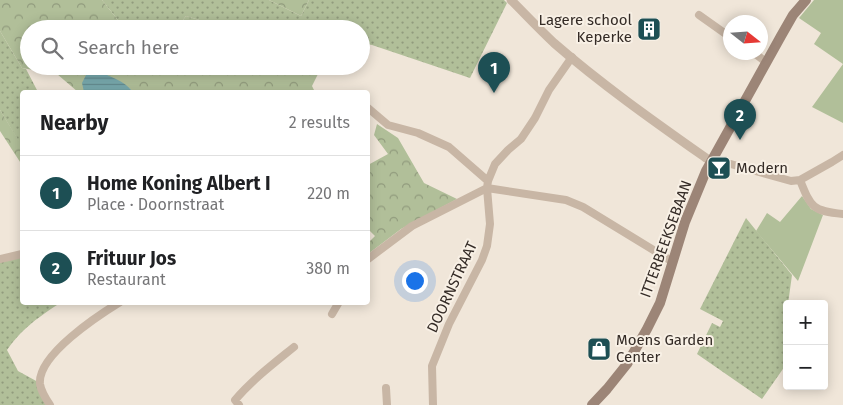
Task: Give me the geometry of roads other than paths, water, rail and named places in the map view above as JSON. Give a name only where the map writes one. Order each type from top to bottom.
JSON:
[{"type":"main road","name":"ITTERBEEKSEBAAN","points":[[592,405],[627,364],[648,329],[660,303],[685,222],[712,161],[793,15],[806,0]]},
{"type":"street","points":[[511,0],[552,41],[666,130],[712,161],[791,181],[800,180],[843,155]]},
{"type":"street","points":[[699,15],[723,32]]},
{"type":"street","points":[[370,258],[412,226],[487,185],[495,164],[521,139],[535,118],[549,90],[572,57]]},
{"type":"street","points":[[370,110],[388,125],[418,133],[449,147],[487,185],[566,200],[583,207],[673,262]]},
{"type":"street","points":[[800,180],[807,197],[815,208],[843,214]]},
{"type":"street","name":"DOORNSTRAAT","points":[[433,405],[432,366],[449,324],[482,260],[487,246],[490,224],[487,185]]},
{"type":"street","points":[[0,259],[20,254]]},
{"type":"street","points":[[50,405],[40,384],[45,367],[60,347],[74,334],[115,305]]},
{"type":"street","points":[[332,314],[337,305]]},
{"type":"street","points":[[239,405],[235,400],[239,395],[294,347]]},
{"type":"street","points":[[386,388],[388,405]]},
{"type":"water","points":[[86,75],[107,75],[132,90],[84,90],[82,83]]},
{"type":"place","name":"Lagere school Keperke","points":[[649,29]]},
{"type":"place","name":"Home Koning Albert I","points":[[494,93]]},
{"type":"place","name":"Frituur Jos","points":[[740,140]]},
{"type":"place","name":"Modern","points":[[719,168]]},
{"type":"place","name":"Moens Garden Center","points":[[599,349]]}]
